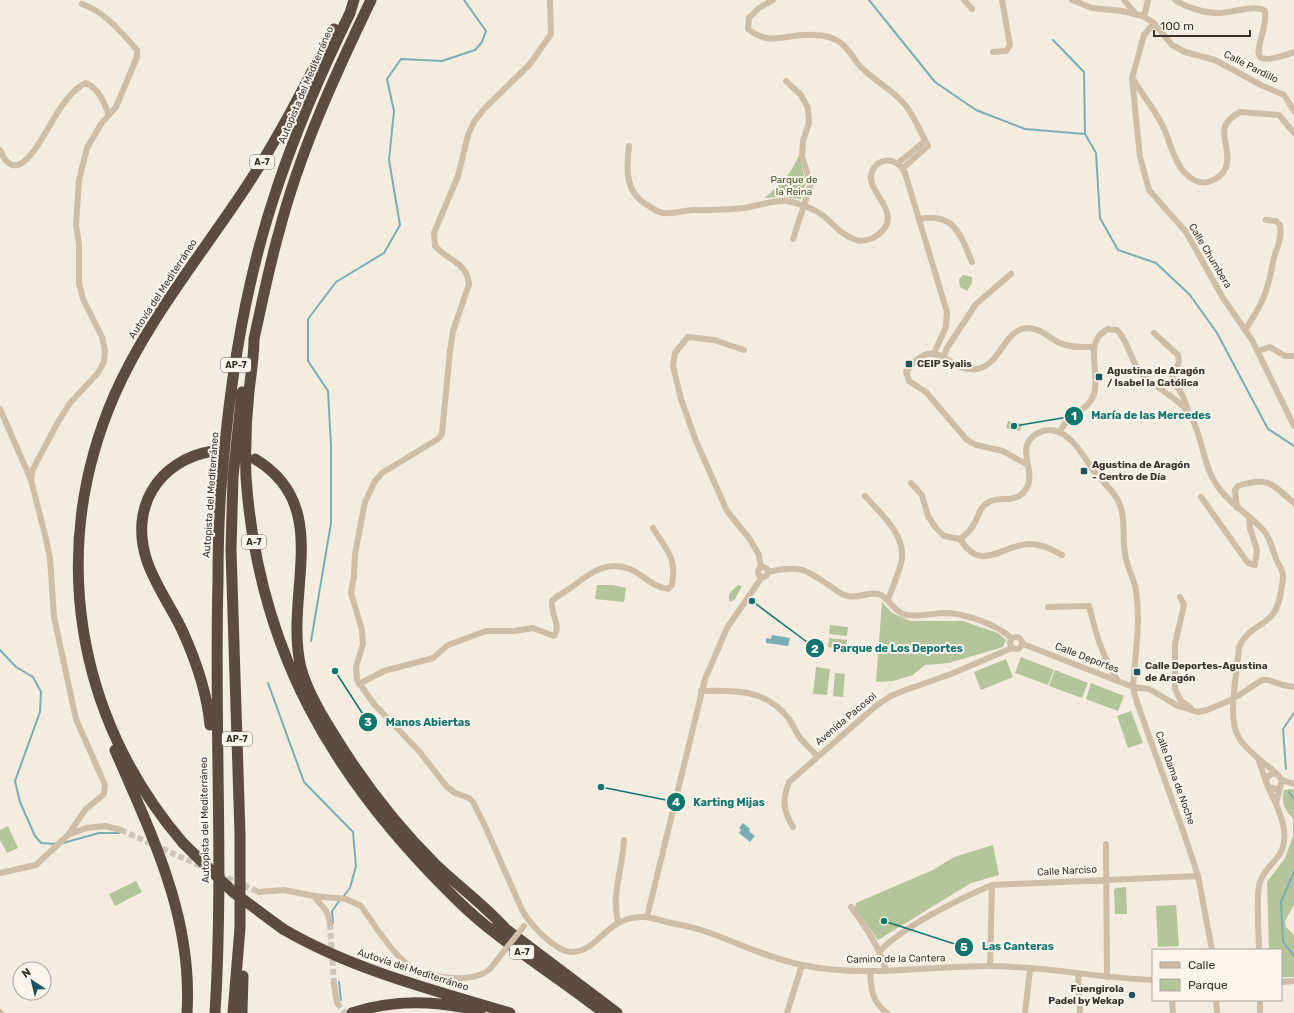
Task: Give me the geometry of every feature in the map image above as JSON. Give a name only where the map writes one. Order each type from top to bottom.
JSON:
[{"type":"highway","name":"Autovía del Mediterráneo","points":[[353,0],[344,10],[295,105],[251,180],[158,315],[135,354],[114,396],[99,435],[84,495],[79,541],[78,587],[82,624],[91,670],[99,699],[115,736],[142,787],[183,843],[233,892],[283,929],[325,951],[384,975],[510,1013]]},
{"type":"highway","name":"Autopista del Mediterráneo","points":[[215,1013],[219,940],[216,749],[217,622],[222,466],[232,386],[245,310],[259,249],[276,190],[304,114],[350,13],[353,0]]},
{"type":"highway","name":"A-7","points":[[371,0],[335,75],[308,141],[279,231],[254,339],[254,357],[249,391],[246,441],[246,474],[254,540],[271,616],[291,670],[325,739],[369,804],[399,841],[456,900],[604,1013]]},
{"type":"highway","name":"Autopista del Mediterráneo","points":[[233,1013],[240,928],[240,834],[231,550],[233,477],[247,357],[254,339]]},
{"type":"highway","points":[[213,451],[190,457],[165,473],[148,498],[141,527],[147,561],[155,581],[182,630],[196,663],[209,712],[212,737],[216,749]]},
{"type":"highway","points":[[255,459],[278,475],[293,498],[298,511],[302,546],[297,614],[299,650],[305,680],[315,702],[340,745],[394,819],[434,863],[492,914],[504,927]]},
{"type":"highway","points":[[99,699],[100,712],[112,744],[155,841],[176,904],[183,939],[187,972],[187,1013]]},
{"type":"highway","points":[[444,887],[459,895],[504,927],[617,1013]]},
{"type":"highway","points":[[240,928],[243,946],[242,1013]]},
{"type":"highway","points":[[352,1013],[383,1005],[425,1003],[467,1008],[488,1013]]},
{"type":"street","points":[[550,0],[552,24],[551,34],[530,64],[484,109],[474,122],[468,135],[458,176],[434,233],[435,246],[459,263],[468,277],[469,284],[453,331],[442,434],[438,439],[382,474],[375,481],[365,502],[354,554],[354,576],[351,593],[362,630],[363,644],[356,667],[356,680],[382,714],[419,751],[447,787],[455,793],[469,798],[473,802],[486,826],[522,910],[526,923],[561,949],[572,952],[589,947],[618,922],[615,900],[624,856],[624,840]]},
{"type":"street","points":[[773,0],[759,8],[749,18],[748,28],[757,36],[770,40],[795,35],[815,34],[838,41],[848,50],[870,76],[892,92],[906,106],[927,143],[900,165]]},
{"type":"street","points":[[964,0],[972,9]]},
{"type":"street","points":[[993,52],[1006,51],[1010,45],[1002,0]]},
{"type":"street","points":[[1072,0],[1092,8],[1135,13]]},
{"type":"street","points":[[1124,0],[1135,13]]},
{"type":"street","points":[[1144,17],[1148,0]]},
{"type":"street","points":[[1175,0],[1206,12],[1240,12],[1261,8],[1265,11],[1259,41],[1259,53],[1261,58],[1266,60],[1275,59],[1294,52]]},
{"type":"street","points":[[31,480],[33,469],[58,422],[70,403],[98,373],[104,362],[105,350],[102,337],[83,299],[78,283],[79,244],[76,225],[79,180],[83,162],[93,136],[116,107],[137,57],[137,50],[110,21],[90,6],[82,4]]},
{"type":"street","name":"Calle Pardillo","points":[[1135,13],[1154,23],[1172,45],[1185,52],[1215,60],[1263,86],[1284,95],[1294,111]]},
{"type":"street","name":"Calle Chumbera","points":[[1154,23],[1144,35],[1132,78],[1140,157],[1149,190],[1186,232],[1223,298],[1258,351],[1294,426]]},
{"type":"street","points":[[1132,78],[1166,132],[1168,142],[1180,167],[1195,181],[1203,183],[1214,181],[1225,170],[1228,162],[1223,137],[1224,130],[1228,122],[1240,112],[1279,115],[1294,133]]},
{"type":"street","points":[[786,81],[801,95],[808,108],[809,123],[803,141],[802,157],[811,184],[793,240]]},
{"type":"street","points":[[0,150],[8,164],[15,165],[25,162],[34,152],[54,119],[74,92],[79,86],[86,83],[92,86],[102,99],[109,115]]},
{"type":"street","points":[[629,146],[627,178],[632,192],[643,203],[661,213],[744,208],[783,201],[804,206],[824,216],[848,237],[858,242],[869,240],[881,233],[886,226],[887,214],[883,201],[871,181],[871,174],[875,166],[881,161],[891,160],[900,165],[919,219],[947,312],[946,327],[934,353]]},
{"type":"street","points":[[919,219],[936,216],[954,227],[972,262]]},
{"type":"street","points":[[1245,330],[1266,294],[1274,260],[1279,248],[1280,225],[1276,221],[1266,220]]},
{"type":"street","points":[[944,356],[947,348],[976,304],[1011,274]]},
{"type":"street","points":[[1026,464],[1003,451],[980,446],[967,440],[926,392],[909,381],[906,372],[911,365],[921,357],[934,353],[944,356],[965,368],[979,369],[988,365],[995,359],[1015,332],[1026,328],[1040,331],[1054,340],[1068,346],[1093,347]]},
{"type":"street","points":[[1060,433],[1065,423],[1090,402],[1094,394],[1093,347],[1101,333],[1108,329],[1117,330],[1121,334],[1131,358],[1146,379],[1177,402],[1190,414]]},
{"type":"street","points":[[1154,333],[1178,355],[1179,362],[1171,376],[1183,396],[1200,435],[1208,469],[1218,487],[1237,508],[1265,531],[1283,575],[1279,604],[1275,612],[1269,620],[1246,636],[1239,647],[1239,664],[1233,699],[1234,724],[1238,737],[1282,780],[1294,784]]},
{"type":"street","points":[[744,350],[714,340],[688,337],[675,353],[673,366],[681,399],[711,477],[727,511],[749,538],[759,555],[761,568],[758,573],[762,577]]},
{"type":"street","points":[[1258,351],[1270,347],[1285,356],[1294,356]]},
{"type":"street","points":[[1177,402],[1183,396]]},
{"type":"street","points":[[0,408],[31,480],[48,545],[54,617],[76,719],[105,785],[104,794],[85,810],[68,835],[36,865],[0,873]]},
{"type":"street","points":[[960,539],[974,525],[981,508],[988,502],[1015,498],[1028,486],[1029,477],[1025,455],[1027,445],[1031,438],[1038,433],[1047,431],[1060,433],[1075,443],[1094,473],[1115,494],[1121,510],[1125,554],[1136,588],[1138,606],[1133,687]]},
{"type":"street","points":[[911,482],[922,495],[928,516],[936,528],[944,536],[960,539]]},
{"type":"street","points":[[1237,508],[1235,490],[1238,486],[1247,483],[1264,482],[1276,486],[1292,501]]},
{"type":"street","points":[[865,496],[893,528],[900,543],[902,558],[897,578],[888,600]]},
{"type":"street","points":[[1201,497],[1248,563],[1255,565],[1257,550],[1250,528],[1249,518]]},
{"type":"street","points":[[359,684],[384,671],[433,658],[448,644],[486,631],[514,631],[533,628],[554,636],[557,628],[552,601],[593,572],[603,567],[615,566],[630,570],[653,585],[668,589],[672,585],[674,565],[671,556],[653,528]]},
{"type":"street","points":[[960,539],[966,550],[977,556],[990,556],[1015,547],[1029,544],[1043,546],[1062,555]]},
{"type":"street","points":[[647,917],[701,691],[727,628],[762,577],[766,576],[768,572],[792,567],[806,571],[848,596],[875,594],[888,600],[901,614],[947,614],[966,616],[1005,632],[1012,638]]},
{"type":"street","points":[[761,568],[766,568],[768,572]]},
{"type":"street","points":[[1180,597],[1184,605],[1176,644],[1176,689],[1181,701],[1198,712],[1207,710],[1233,699],[1262,680],[1268,680],[1294,687]]},
{"type":"street","points":[[1048,607],[1090,606],[1099,646],[1118,681]]},
{"type":"street","points":[[1018,637],[1022,641],[1023,644],[1018,650],[1012,648],[1010,645],[1012,638],[1018,637]]},
{"type":"street","name":"Calle Deportes","points":[[1023,644],[1133,687],[1149,689],[1178,706],[1198,712]]},
{"type":"street","name":"Avenida Pacosol","points":[[793,827],[786,816],[784,796],[788,782],[877,705],[903,690],[951,674],[1012,648]]},
{"type":"street","name":"Calle Dama de Noche","points":[[1133,687],[1166,786],[1181,821],[1198,876]]},
{"type":"street","points":[[701,691],[738,690],[757,695],[766,700],[783,713],[800,738],[817,756]]},
{"type":"street","points":[[1258,757],[1267,785],[1283,821],[1286,833],[1285,843],[1280,855],[1263,876],[1259,886],[1259,949]]},
{"type":"street","points":[[1267,785],[1267,777],[1276,773]]},
{"type":"street","points":[[1276,803],[1282,780]]},
{"type":"street","points":[[1267,785],[1272,789],[1280,787]]},
{"type":"street","points":[[68,835],[86,828],[105,826],[121,830]]},
{"type":"street","points":[[1106,844],[1107,977]]},
{"type":"street","points":[[1198,876],[1212,949]]},
{"type":"street","name":"Calle Narciso","points":[[880,951],[892,938],[968,895],[992,885],[1198,876]]},
{"type":"street","points":[[990,966],[992,885]]},
{"type":"street","points":[[259,892],[284,890],[314,896],[346,899],[361,906],[400,957],[419,972],[438,977],[466,979],[486,972],[490,969],[526,923]]},
{"type":"street","points":[[314,896],[319,904],[328,911],[330,924]]},
{"type":"street","points":[[851,907],[880,951],[886,970]]},
{"type":"street","name":"Camino de la Cantera","points":[[618,922],[633,917],[647,917],[703,930],[754,952],[802,965],[870,972],[990,966],[1152,980]]},
{"type":"street","points":[[788,1013],[802,965]]},
{"type":"street","points":[[1025,1013],[1030,969]]},
{"type":"street","points":[[870,972],[873,997],[877,1005],[887,1013]]},
{"type":"street","points":[[1078,974],[1080,1013]]},
{"type":"street","points":[[1282,982],[1294,981]]},
{"type":"street","points":[[334,984],[338,1003]]},
{"type":"street","points":[[1172,1001],[1173,1013]]},
{"type":"street","points":[[1216,1001],[1217,1013]]},
{"type":"street","points":[[1260,1001],[1260,1013]]},
{"type":"green space","name":"Parque de la Reina","points":[[799,155],[806,183],[801,199],[782,197],[764,198],[785,179]]},
{"type":"green space","points":[[963,275],[972,277],[972,283],[967,291],[960,287],[959,279]]},
{"type":"green space","points":[[1008,421],[1022,424],[1020,431],[1006,428]]},
{"type":"green space","points":[[597,585],[613,585],[626,588],[624,602],[595,599]]},
{"type":"green space","points":[[738,585],[742,586],[735,599],[730,602],[729,594]]},
{"type":"green space","points":[[882,602],[892,613],[911,621],[963,621],[998,633],[1006,640],[1003,647],[949,663],[925,665],[913,675],[893,681],[876,682]]},
{"type":"green space","points":[[830,625],[848,627],[847,636],[829,634]]},
{"type":"green space","points":[[829,638],[847,640],[846,649],[828,647]]},
{"type":"green space","points":[[1021,657],[1054,670],[1048,685],[1015,673]]},
{"type":"green space","points":[[1006,659],[1013,677],[981,690],[974,672]]},
{"type":"green space","points":[[816,667],[830,669],[827,695],[813,694]]},
{"type":"green space","points":[[1055,670],[1088,683],[1082,698],[1049,686]]},
{"type":"green space","points":[[835,673],[845,674],[843,697],[833,696]]},
{"type":"green space","points":[[1091,683],[1124,696],[1118,711],[1086,699]]},
{"type":"green space","points":[[1131,711],[1143,743],[1128,748],[1117,716]]},
{"type":"green space","points":[[1294,789],[1294,905],[1285,921],[1286,927],[1294,935],[1294,977],[1282,977],[1282,949],[1266,949],[1269,948],[1267,882],[1285,858],[1293,836],[1293,818],[1287,812],[1283,802],[1284,790]]},
{"type":"green space","points":[[8,826],[18,848],[7,853],[0,840],[0,830]]},
{"type":"green space","points":[[993,845],[999,875],[971,883],[878,940],[855,908],[856,903],[933,870],[954,857]]},
{"type":"green space","points":[[136,881],[142,892],[115,906],[109,894]]},
{"type":"green space","points":[[1126,887],[1127,914],[1115,914],[1114,890],[1116,888]]},
{"type":"green space","points":[[1176,905],[1179,946],[1158,947],[1156,906]]},
{"type":"water","points":[[772,635],[790,638],[788,646],[766,643],[766,638],[771,639]]},
{"type":"water","points":[[743,823],[755,836],[750,842],[739,833],[741,830],[739,828]]},
{"type":"waterway","points":[[311,641],[331,523],[331,445],[328,391],[308,361],[308,319],[336,282],[384,253],[400,225],[389,160],[394,111],[387,79],[401,59],[442,61],[475,50],[482,42],[486,31],[464,0]]},
{"type":"waterway","points":[[869,0],[935,82],[976,110],[1025,129],[1085,134]]},
{"type":"waterway","points":[[1053,40],[1084,72],[1085,134],[1096,153],[1100,218],[1118,250],[1156,263],[1190,295],[1217,333],[1268,429],[1294,446]]},
{"type":"waterway","points":[[0,650],[16,667],[33,677],[41,692],[40,712],[15,781],[20,802],[35,836],[41,843],[56,844]]},
{"type":"waterway","points":[[268,683],[304,782],[353,832],[356,866],[350,888],[343,897]]},
{"type":"waterway","points":[[1286,769],[1283,729],[1294,713]]},
{"type":"waterway","points":[[1289,792],[1294,799]]},
{"type":"waterway","points":[[63,843],[99,833],[119,833]]},
{"type":"waterway","points":[[1294,872],[1281,902],[1283,942],[1294,956]]},
{"type":"waterway","points":[[333,923],[332,911],[340,900]]},
{"type":"waterway","points":[[339,982],[341,1000]]},
{"type":"tunnel","points":[[121,830],[203,867]]},
{"type":"tunnel","points":[[219,874],[259,892]]},
{"type":"tunnel","points":[[330,924],[334,984]]},
{"type":"tunnel","points":[[337,1003],[345,1013]]},
{"type":"place","name":"CEIP Syalis","points":[[909,364]]},
{"type":"place","name":"Agustina de Aragón / Isabel la Católica","points":[[1099,377]]},
{"type":"place","name":"María de las Mercedes","points":[[1014,426]]},
{"type":"place","name":"Agustina de Aragón - Centro de Día","points":[[1084,471]]},
{"type":"place","name":"Parque de Los Deportes","points":[[752,601]]},
{"type":"place","name":"Manos Abiertas","points":[[335,671]]},
{"type":"place","name":"Calle Deportes-Agustina de Aragón","points":[[1137,672]]},
{"type":"place","name":"Karting Mijas","points":[[601,787]]},
{"type":"place","name":"Las Canteras","points":[[884,921]]},
{"type":"place","name":"Fuengirola Padel by Wekap","points":[[1132,995]]}]
